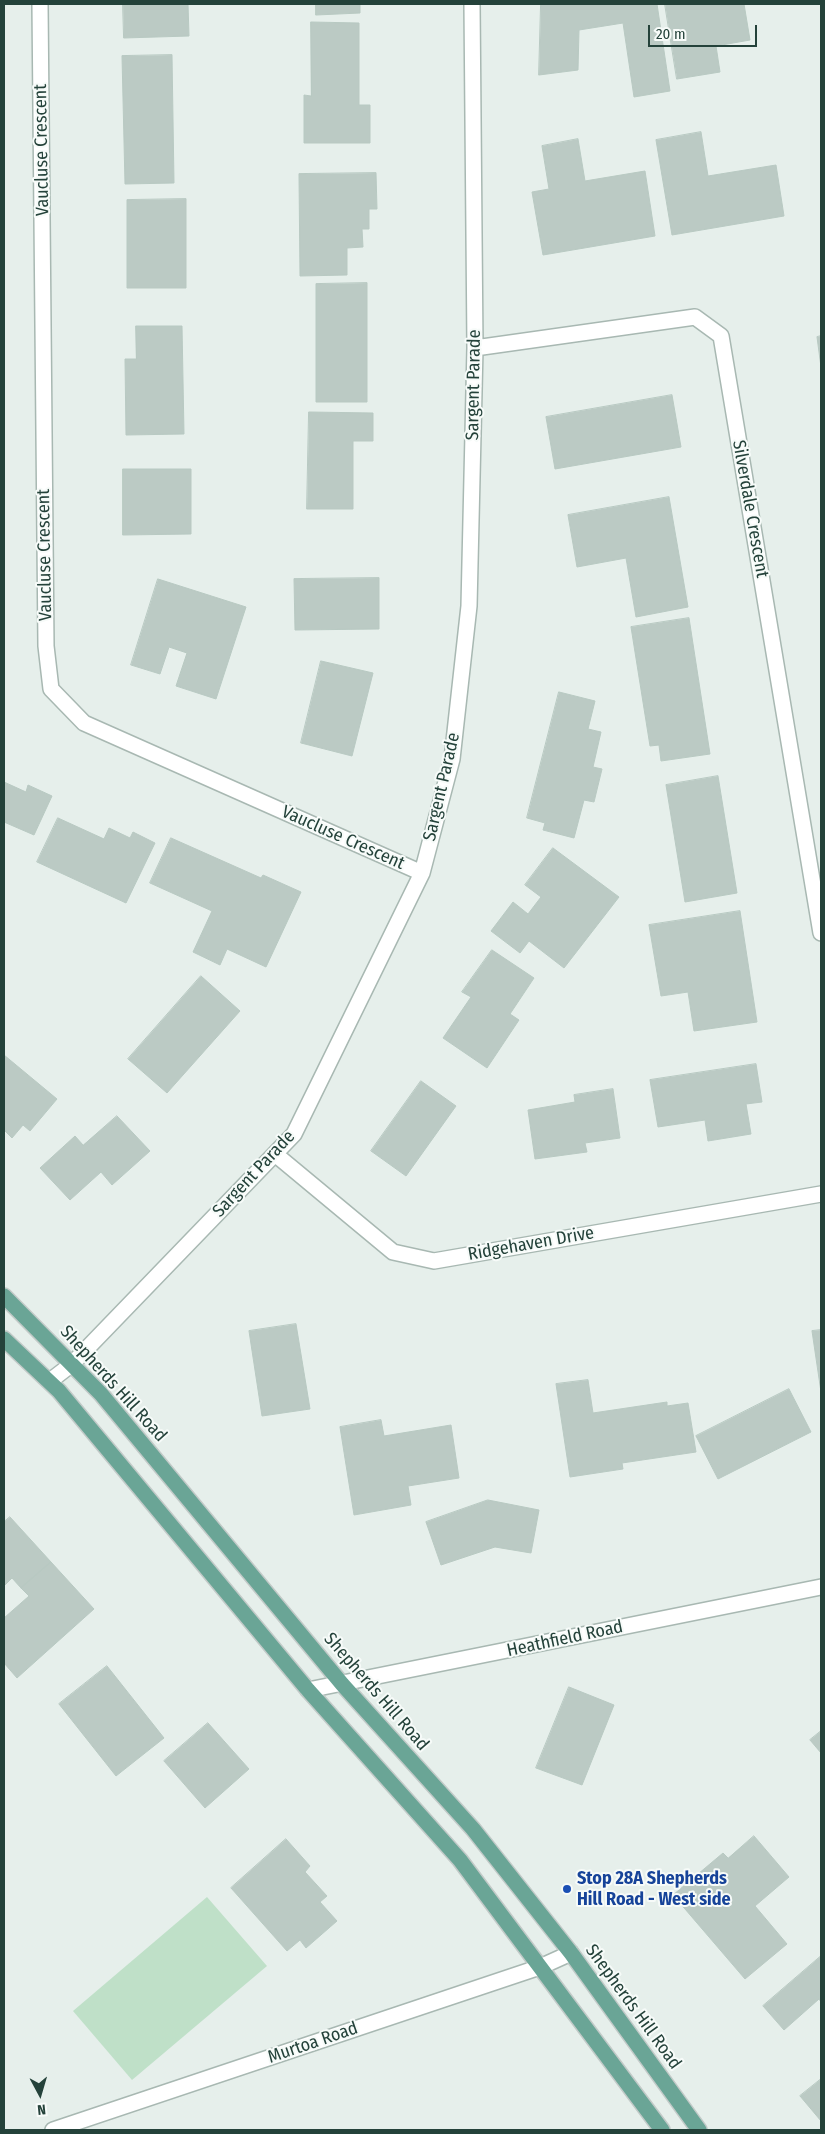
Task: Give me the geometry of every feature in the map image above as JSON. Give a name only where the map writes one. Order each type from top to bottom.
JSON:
[{"type":"main road","name":"Shepherds Hill Road","points":[[4,1296],[101,1394],[342,1684],[473,1829],[571,1953],[699,2130]]},
{"type":"main road","points":[[4,1339],[50,1382],[308,1690],[460,1860],[662,2130]]},
{"type":"street","name":"Vaucluse Crescent","points":[[40,4],[46,646],[51,689],[84,723],[422,873]]},
{"type":"street","name":"Sargent Parade","points":[[50,1382],[72,1364],[294,1134],[422,873],[452,759],[469,606],[475,348],[472,4]]},
{"type":"street","name":"Silverdale Crescent","points":[[475,348],[695,317],[721,336],[821,932]]},
{"type":"street","name":"Ridgehaven Drive","points":[[275,1154],[392,1252],[434,1261],[821,1194]]},
{"type":"street","name":"Heathfield Road","points":[[308,1690],[821,1587]]},
{"type":"street","name":"Murtoa Road","points":[[53,2130],[540,1967],[571,1953]]},
{"type":"green space","points":[[207,1897],[267,1966],[132,2080],[73,2011]]},
{"type":"building","points":[[123,4],[188,4],[189,36],[124,38]]},
{"type":"building","points":[[316,4],[360,4],[360,13],[316,15]]},
{"type":"building","points":[[541,4],[657,4],[670,91],[634,97],[623,23],[579,30],[578,70],[539,75]]},
{"type":"building","points":[[665,4],[744,4],[750,40],[716,46],[720,72],[677,79]]},
{"type":"building","points":[[311,22],[359,23],[359,105],[370,105],[370,143],[304,143],[304,95],[311,96]]},
{"type":"building","points":[[172,55],[174,183],[125,184],[122,56]]},
{"type":"building","points":[[701,132],[708,176],[776,165],[784,216],[672,235],[656,140]]},
{"type":"building","points":[[578,139],[585,181],[645,171],[655,236],[543,255],[532,192],[549,189],[542,146]]},
{"type":"building","points":[[376,173],[377,209],[369,209],[369,229],[362,229],[363,247],[347,248],[347,275],[300,276],[299,174]]},
{"type":"building","points":[[186,199],[186,288],[127,288],[127,200]]},
{"type":"building","points":[[367,283],[367,402],[316,402],[316,284]]},
{"type":"building","points":[[136,326],[182,326],[184,434],[126,435],[125,359],[136,359]]},
{"type":"building","points":[[821,336],[821,367],[817,337]]},
{"type":"building","points":[[672,395],[681,447],[555,469],[546,417]]},
{"type":"building","points":[[309,412],[373,413],[373,441],[353,441],[353,509],[307,509]]},
{"type":"building","points":[[123,469],[191,469],[191,534],[123,535]]},
{"type":"building","points":[[669,497],[688,607],[636,617],[626,558],[577,567],[568,515]]},
{"type":"building","points":[[379,578],[379,629],[295,630],[294,579]]},
{"type":"building","points":[[158,579],[246,607],[216,699],[176,686],[187,653],[169,647],[160,674],[131,665]]},
{"type":"building","points":[[689,618],[710,754],[661,761],[659,745],[650,746],[631,627]]},
{"type":"building","points":[[321,661],[373,673],[352,756],[301,743]]},
{"type":"building","points":[[559,692],[595,701],[588,729],[601,732],[593,767],[602,769],[594,802],[584,800],[574,838],[543,830],[545,823],[527,818]]},
{"type":"building","points":[[718,776],[737,893],[685,902],[666,785]]},
{"type":"building","points":[[4,782],[26,792],[28,785],[52,796],[34,835],[4,822]]},
{"type":"building","points":[[58,818],[104,839],[109,828],[130,838],[133,832],[155,843],[126,903],[37,862]]},
{"type":"building","points":[[171,838],[261,878],[263,875],[301,892],[266,967],[227,949],[220,965],[193,952],[212,911],[150,883]]},
{"type":"building","points":[[553,848],[619,897],[564,968],[529,941],[520,953],[491,931],[513,902],[528,914],[541,897],[525,885]]},
{"type":"building","points":[[740,911],[757,1022],[694,1031],[688,992],[661,996],[649,925]]},
{"type":"building","points":[[492,950],[534,978],[510,1014],[519,1020],[487,1068],[443,1038],[471,997],[462,992]]},
{"type":"building","points":[[201,976],[240,1011],[167,1093],[128,1059]]},
{"type":"building","points":[[4,1055],[57,1099],[30,1131],[23,1125],[12,1138],[4,1130]]},
{"type":"building","points":[[756,1064],[762,1102],[746,1104],[751,1134],[708,1141],[705,1120],[658,1127],[650,1080]]},
{"type":"building","points":[[421,1081],[456,1106],[406,1176],[371,1151]]},
{"type":"building","points":[[613,1089],[620,1138],[585,1143],[587,1152],[535,1159],[528,1110],[575,1102],[574,1095]]},
{"type":"building","points":[[117,1116],[150,1151],[112,1185],[101,1172],[70,1200],[40,1168],[75,1136],[83,1145]]},
{"type":"building","points":[[296,1324],[310,1409],[262,1416],[249,1331]]},
{"type":"building","points":[[821,1330],[821,1392],[812,1331]]},
{"type":"building","points":[[588,1380],[593,1413],[667,1402],[667,1406],[688,1403],[696,1452],[622,1463],[623,1469],[570,1477],[556,1384]]},
{"type":"building","points":[[789,1389],[811,1432],[718,1479],[696,1436]]},
{"type":"building","points":[[381,1420],[384,1436],[451,1425],[459,1478],[408,1486],[411,1505],[354,1515],[340,1427]]},
{"type":"building","points":[[488,1500],[539,1510],[531,1553],[495,1547],[441,1565],[426,1522]]},
{"type":"building","points":[[10,1517],[51,1562],[21,1588],[12,1578],[4,1586],[4,1522]]},
{"type":"building","points":[[51,1562],[94,1609],[17,1678],[4,1663],[4,1618],[29,1596],[21,1588]]},
{"type":"building","points":[[107,1666],[164,1738],[116,1776],[59,1704]]},
{"type":"building","points":[[569,1687],[614,1705],[582,1785],[536,1768]]},
{"type":"building","points":[[208,1723],[249,1769],[205,1808],[164,1761]]},
{"type":"building","points":[[821,1731],[821,1753],[810,1740]]},
{"type":"building","points":[[754,1836],[789,1877],[755,1906],[787,1944],[745,1979],[673,1895],[723,1853],[728,1858]]},
{"type":"building","points":[[286,1839],[310,1866],[305,1872],[327,1896],[320,1902],[337,1921],[306,1948],[300,1940],[287,1951],[231,1888]]},
{"type":"building","points":[[821,1956],[821,2002],[819,1999],[784,2030],[763,2006]]},
{"type":"building","points":[[821,2079],[821,2121],[800,2096]]},
{"type":"place","name":"Stop 28A Shepherds Hill Road - West side","points":[[567,1889]]}]
